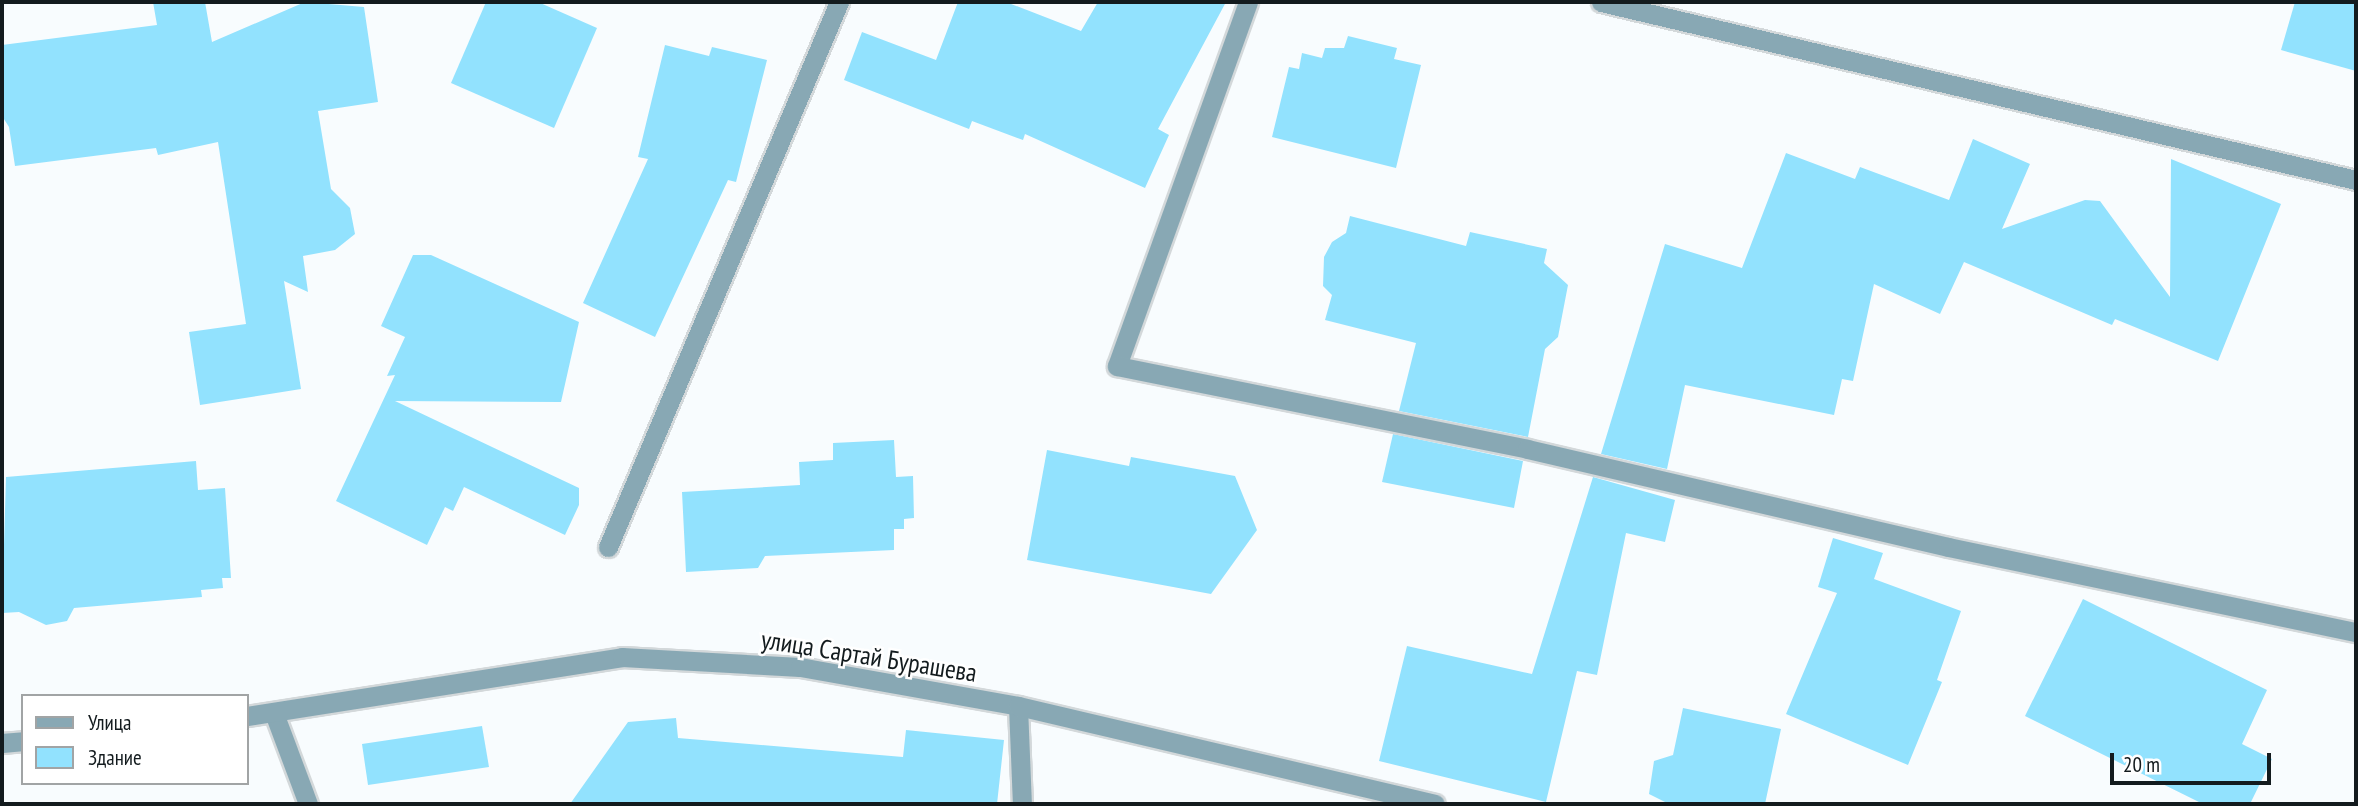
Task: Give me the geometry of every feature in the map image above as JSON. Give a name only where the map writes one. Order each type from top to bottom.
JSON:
[{"type":"street","points":[[608,547],[839,2]]},
{"type":"street","points":[[1248,2],[1117,366],[1527,449],[1948,547],[2356,632]]},
{"type":"street","points":[[1601,2],[2356,180]]},
{"type":"street","name":"улица Сартай Бурашева","points":[[248,716],[389,690],[526,676],[622,657],[800,667],[1018,706],[1435,804]]},
{"type":"street","points":[[1018,706],[1022,804]]},
{"type":"street","points":[[274,713],[308,804]]},
{"type":"street","points":[[2,743],[21,741]]},
{"type":"building","points":[[153,2],[205,2],[212,42],[305,2],[364,7],[378,102],[318,111],[331,189],[350,208],[355,234],[335,250],[303,256],[308,292],[284,281],[301,389],[200,405],[189,332],[246,324],[218,142],[158,155],[156,148],[15,166],[9,127],[2,116],[2,45],[157,25]]},
{"type":"building","points":[[486,2],[538,2],[597,28],[554,128],[451,83]]},
{"type":"building","points":[[958,2],[1006,2],[1081,31],[1098,2],[1226,2],[1158,129],[1169,135],[1145,188],[1025,134],[1023,140],[972,121],[969,129],[844,80],[862,32],[936,60]]},
{"type":"building","points":[[2295,2],[2356,2],[2356,71],[2281,50]]},
{"type":"building","points":[[1348,36],[1397,48],[1394,59],[1421,65],[1396,168],[1272,137],[1289,67],[1299,69],[1302,53],[1322,58],[1325,48],[1344,48]]},
{"type":"building","points":[[665,45],[709,56],[712,47],[767,60],[736,182],[728,180],[655,337],[583,303],[648,159],[638,157]]},
{"type":"building","points":[[1973,139],[2030,164],[2002,229],[2085,200],[2100,201],[2170,297],[2171,159],[2281,204],[2218,361],[2115,319],[2112,325],[1964,262],[1940,314],[1874,284],[1853,381],[1842,379],[1834,415],[1685,385],[1667,469],[1601,454],[1665,244],[1742,268],[1786,153],[1855,179],[1860,167],[1949,200]]},
{"type":"building","points":[[1350,216],[1466,246],[1470,232],[1547,249],[1544,263],[1568,285],[1558,337],[1545,349],[1528,437],[1399,411],[1416,343],[1325,320],[1332,295],[1323,286],[1324,257],[1332,242],[1346,233]]},
{"type":"building","points":[[413,255],[431,255],[579,322],[561,402],[395,401],[579,488],[579,505],[565,535],[464,487],[453,511],[445,507],[427,545],[336,501],[395,375],[387,376],[405,337],[381,326]]},
{"type":"building","points":[[1393,434],[1523,461],[1514,508],[1382,482]]},
{"type":"building","points":[[894,440],[896,477],[913,476],[914,518],[904,519],[904,529],[894,529],[894,550],[765,556],[758,568],[686,572],[682,492],[800,485],[799,462],[833,460],[833,443]]},
{"type":"building","points":[[1047,450],[1129,466],[1131,457],[1235,476],[1257,530],[1211,594],[1027,560]]},
{"type":"building","points":[[196,461],[198,490],[225,488],[231,578],[222,578],[223,588],[201,590],[202,597],[74,608],[67,621],[46,625],[19,612],[2,613],[6,477]]},
{"type":"building","points":[[1593,477],[1675,500],[1665,542],[1626,533],[1597,675],[1577,671],[1546,802],[1379,761],[1407,646],[1532,674]]},
{"type":"building","points":[[1833,538],[1883,553],[1874,579],[1961,611],[1937,680],[1942,682],[1908,765],[1786,714],[1837,593],[1818,587]]},
{"type":"building","points":[[2083,599],[2267,690],[2242,744],[2272,759],[2250,804],[2203,804],[2025,716]]},
{"type":"building","points":[[1683,708],[1781,729],[1765,804],[1669,804],[1649,794],[1654,761],[1673,755]]},
{"type":"building","points":[[676,718],[678,738],[903,757],[906,730],[1004,740],[997,804],[570,804],[628,722]]},
{"type":"building","points":[[482,726],[489,767],[368,785],[362,744]]}]
